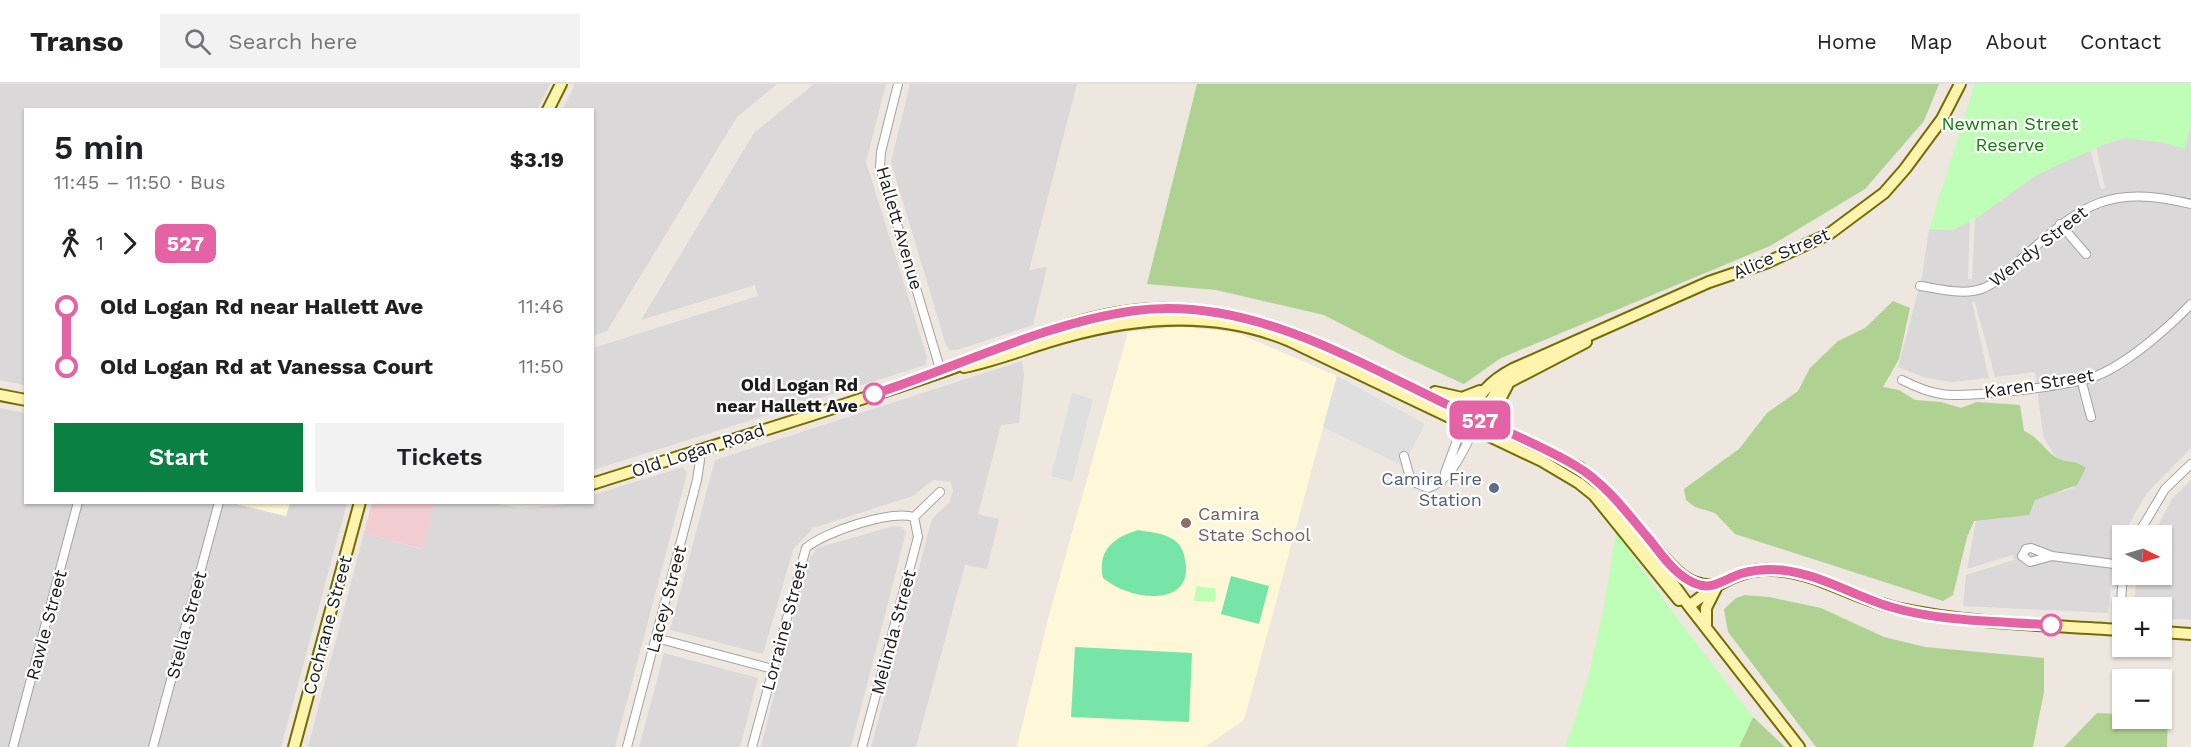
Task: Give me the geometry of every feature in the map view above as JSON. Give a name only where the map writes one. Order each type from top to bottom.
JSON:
[{"type":"main road","points":[[549,108],[561,84]]},
{"type":"main road","name":"Alice Street","points":[[1465,419],[1483,390],[1513,369],[1709,282],[1800,249],[1855,217],[1884,193],[1923,147],[1942,119],[1960,84]]},
{"type":"main road","name":"Old Logan Road","points":[[594,483],[941,372],[1028,338],[1136,310],[1177,309],[1272,325],[1392,378],[1465,419]]},
{"type":"main road","name":"Old Logan Road","points":[[941,372],[983,363],[1064,337],[1121,323],[1156,319],[1234,324],[1257,328],[1290,341],[1477,424]]},
{"type":"main road","name":"Alice Street","points":[[1477,424],[1496,392],[1511,381],[1573,350],[1615,325]]},
{"type":"main road","name":"Old Logan Road","points":[[1392,378],[1459,398],[1483,390]]},
{"type":"main road","points":[[1497,428],[1496,407],[1511,381]]},
{"type":"main road","points":[[0,395],[24,400]]},
{"type":"main road","points":[[1477,424],[1497,428],[1580,468],[1634,520],[1672,568],[1694,583],[1705,586],[1717,585]]},
{"type":"main road","points":[[1477,424],[1587,489],[1622,528],[1677,599],[1689,606]]},
{"type":"main road","points":[[1597,483],[1799,747]]},
{"type":"main road","name":"Cochrane Street","points":[[294,747],[359,504]]},
{"type":"main road","points":[[1689,606],[1717,585],[1742,574],[1780,570],[1804,574],[1905,610],[1969,620],[2112,628]]},
{"type":"main road","points":[[1706,627],[1706,608],[1717,585]]},
{"type":"main road","points":[[2172,633],[2191,634]]},
{"type":"street","name":"Hallett Avenue","points":[[898,84],[880,152],[880,168],[941,372]]},
{"type":"street","name":"Wendy Street","points":[[1920,286],[1959,291],[1984,287],[1997,280],[2060,224],[2093,204],[2131,195],[2150,196],[2191,204]]},
{"type":"street","points":[[2060,224],[2086,254]]},
{"type":"street","name":"Karen Street","points":[[1902,380],[1941,394],[1965,394],[2081,380],[2111,368],[2131,355],[2191,304]]},
{"type":"street","points":[[2081,380],[2091,417]]},
{"type":"street","points":[[1444,478],[1465,419]]},
{"type":"street","points":[[1404,456],[1411,481],[1428,488],[1438,485],[1459,458],[1477,424]]},
{"type":"street","name":"Lacey Street","points":[[627,747],[698,480],[700,460],[697,451]]},
{"type":"street","points":[[2144,525],[2165,489],[2191,464]]},
{"type":"street","points":[[914,517],[940,492]]},
{"type":"street","name":"Rawle Street","points":[[13,747],[77,504]]},
{"type":"street","name":"Stella Street","points":[[153,747],[218,504]]},
{"type":"street","name":"Lorraine Street","points":[[752,747],[806,548],[816,539],[894,514],[914,517]]},
{"type":"street","name":"Melinda Street","points":[[862,747],[918,537],[914,517]]},
{"type":"street","points":[[2052,556],[2112,564]]},
{"type":"street","points":[[656,638],[773,669]]},
{"type":"shaded area","points":[[0,84],[550,84],[538,108],[24,108],[24,385],[0,380]]},
{"type":"shaded area","points":[[575,84],[777,84],[737,117],[607,331],[594,336],[594,108],[563,108]]},
{"type":"shaded area","points":[[814,84],[886,84],[866,162],[927,357],[925,365],[594,470],[594,348],[758,296],[755,285],[641,320],[754,133]]},
{"type":"shaded area","points":[[910,84],[1077,84],[1029,270],[1047,267],[1033,325],[957,350],[950,350],[946,345],[891,162]]},
{"type":"shaded area","points":[[2191,122],[2191,448],[2147,493],[2128,525],[2112,525],[2112,573],[2108,613],[1963,606],[1966,575],[2014,560],[2013,555],[1967,569],[1977,516],[2074,488],[2043,436],[2035,372],[1995,377],[1975,302],[1972,302],[1989,378],[1953,382],[1926,378],[1898,367],[1922,277],[1929,229],[1953,230],[1970,221],[1968,279],[1972,279],[1975,219],[2036,175],[2090,149],[2101,189],[2105,188],[2096,147],[2125,138],[2161,142],[2185,148]]},
{"type":"shaded area","name":"Camira State School","points":[[1180,327],[1235,332],[1337,376],[1244,720],[1205,747],[1017,747],[1048,619],[1128,332]]},
{"type":"shaded area","points":[[1022,361],[1024,374],[1019,423],[1001,425],[978,514],[999,519],[987,569],[965,565],[916,747],[871,747],[932,519],[949,503],[953,491],[951,482],[933,480],[913,496],[813,528],[793,550],[763,654],[670,630],[715,460]]},
{"type":"shaded area","points":[[1337,376],[1425,424],[1403,466],[1323,427]]},
{"type":"shaded area","points":[[1072,393],[1093,399],[1072,482],[1051,476]]},
{"type":"shaded area","points":[[0,408],[24,413],[24,504],[236,504],[286,516],[290,504],[347,504],[281,747],[0,747]]},
{"type":"shaded area","points":[[683,467],[687,473],[615,747],[308,747],[364,533],[422,549],[435,504],[497,504],[521,508],[594,504],[594,495]]},
{"type":"shaded area","points":[[2191,480],[2191,620],[2172,619],[2172,597],[2135,597],[2136,585],[2172,585],[2172,525],[2158,525],[2172,499]]},
{"type":"shaded area","points":[[236,504],[290,504],[286,516]]},
{"type":"shaded area","points":[[372,504],[435,504],[423,549],[364,533]]},
{"type":"shaded area","points":[[894,526],[902,527],[906,532],[851,747],[761,747],[808,561],[817,548]]},
{"type":"shaded area","points":[[664,653],[758,678],[740,747],[639,747]]},
{"type":"green space","points":[[1197,84],[1939,84],[1924,121],[1865,189],[1770,246],[1501,358],[1464,384],[1407,358],[1324,315],[1216,290],[1147,284]]},
{"type":"green space","name":"Newman Street Reserve","points":[[1975,84],[2191,84],[2191,122],[2185,149],[2161,142],[2125,138],[2107,143],[2036,175],[1978,217],[1953,230],[1929,229]]},
{"type":"green space","points":[[1893,301],[1910,308],[1899,359],[1883,387],[1899,390],[1915,400],[1941,402],[1961,408],[1977,402],[2020,405],[2024,431],[2059,459],[2086,468],[2077,485],[2035,500],[2029,515],[1974,521],[1967,537],[1953,595],[1943,601],[1735,534],[1715,513],[1695,507],[1686,500],[1684,489],[1739,449],[1767,413],[1798,391],[1810,368],[1838,341],[1865,328]]},
{"type":"green space","points":[[1138,530],[1166,536],[1176,541],[1182,549],[1186,572],[1182,585],[1172,592],[1160,596],[1145,596],[1115,586],[1103,578],[1103,560],[1109,546]]},
{"type":"green space","points":[[1616,532],[1677,618],[1753,717],[1739,747],[1565,747],[1590,668]]},
{"type":"green space","points":[[1231,576],[1269,586],[1259,624],[1221,614]]},
{"type":"green space","points":[[1196,586],[1214,588],[1216,590],[1215,602],[1194,601]]},
{"type":"green space","points":[[1745,595],[1769,597],[1821,608],[1884,637],[1925,647],[2044,658],[2044,692],[2033,747],[1816,747],[1728,632],[1724,609],[1736,598]]},
{"type":"green space","points":[[1075,647],[1192,653],[1189,722],[1071,717]]},
{"type":"green space","points":[[2097,713],[2112,714],[2112,729],[2168,729],[2167,747],[2064,747]]},
{"type":"green space","points":[[1753,717],[1785,747],[1739,747]]},
{"type":"bus line","name":"527","points":[[874,394],[941,372],[1028,338],[1122,312],[1177,309],[1235,317],[1272,325],[1321,345],[1580,468],[1634,520],[1672,568],[1689,581],[1699,585],[1717,585],[1729,578],[1760,570],[1780,570],[1804,574],[1894,608],[1969,620],[2051,625]]},
{"type":"place","name":"Old Logan Rd near Hallett Ave","points":[[874,394]]},
{"type":"place","name":"Camira Fire Station","points":[[1494,488]]},
{"type":"place","name":"Camira State School","points":[[1186,523]]}]
